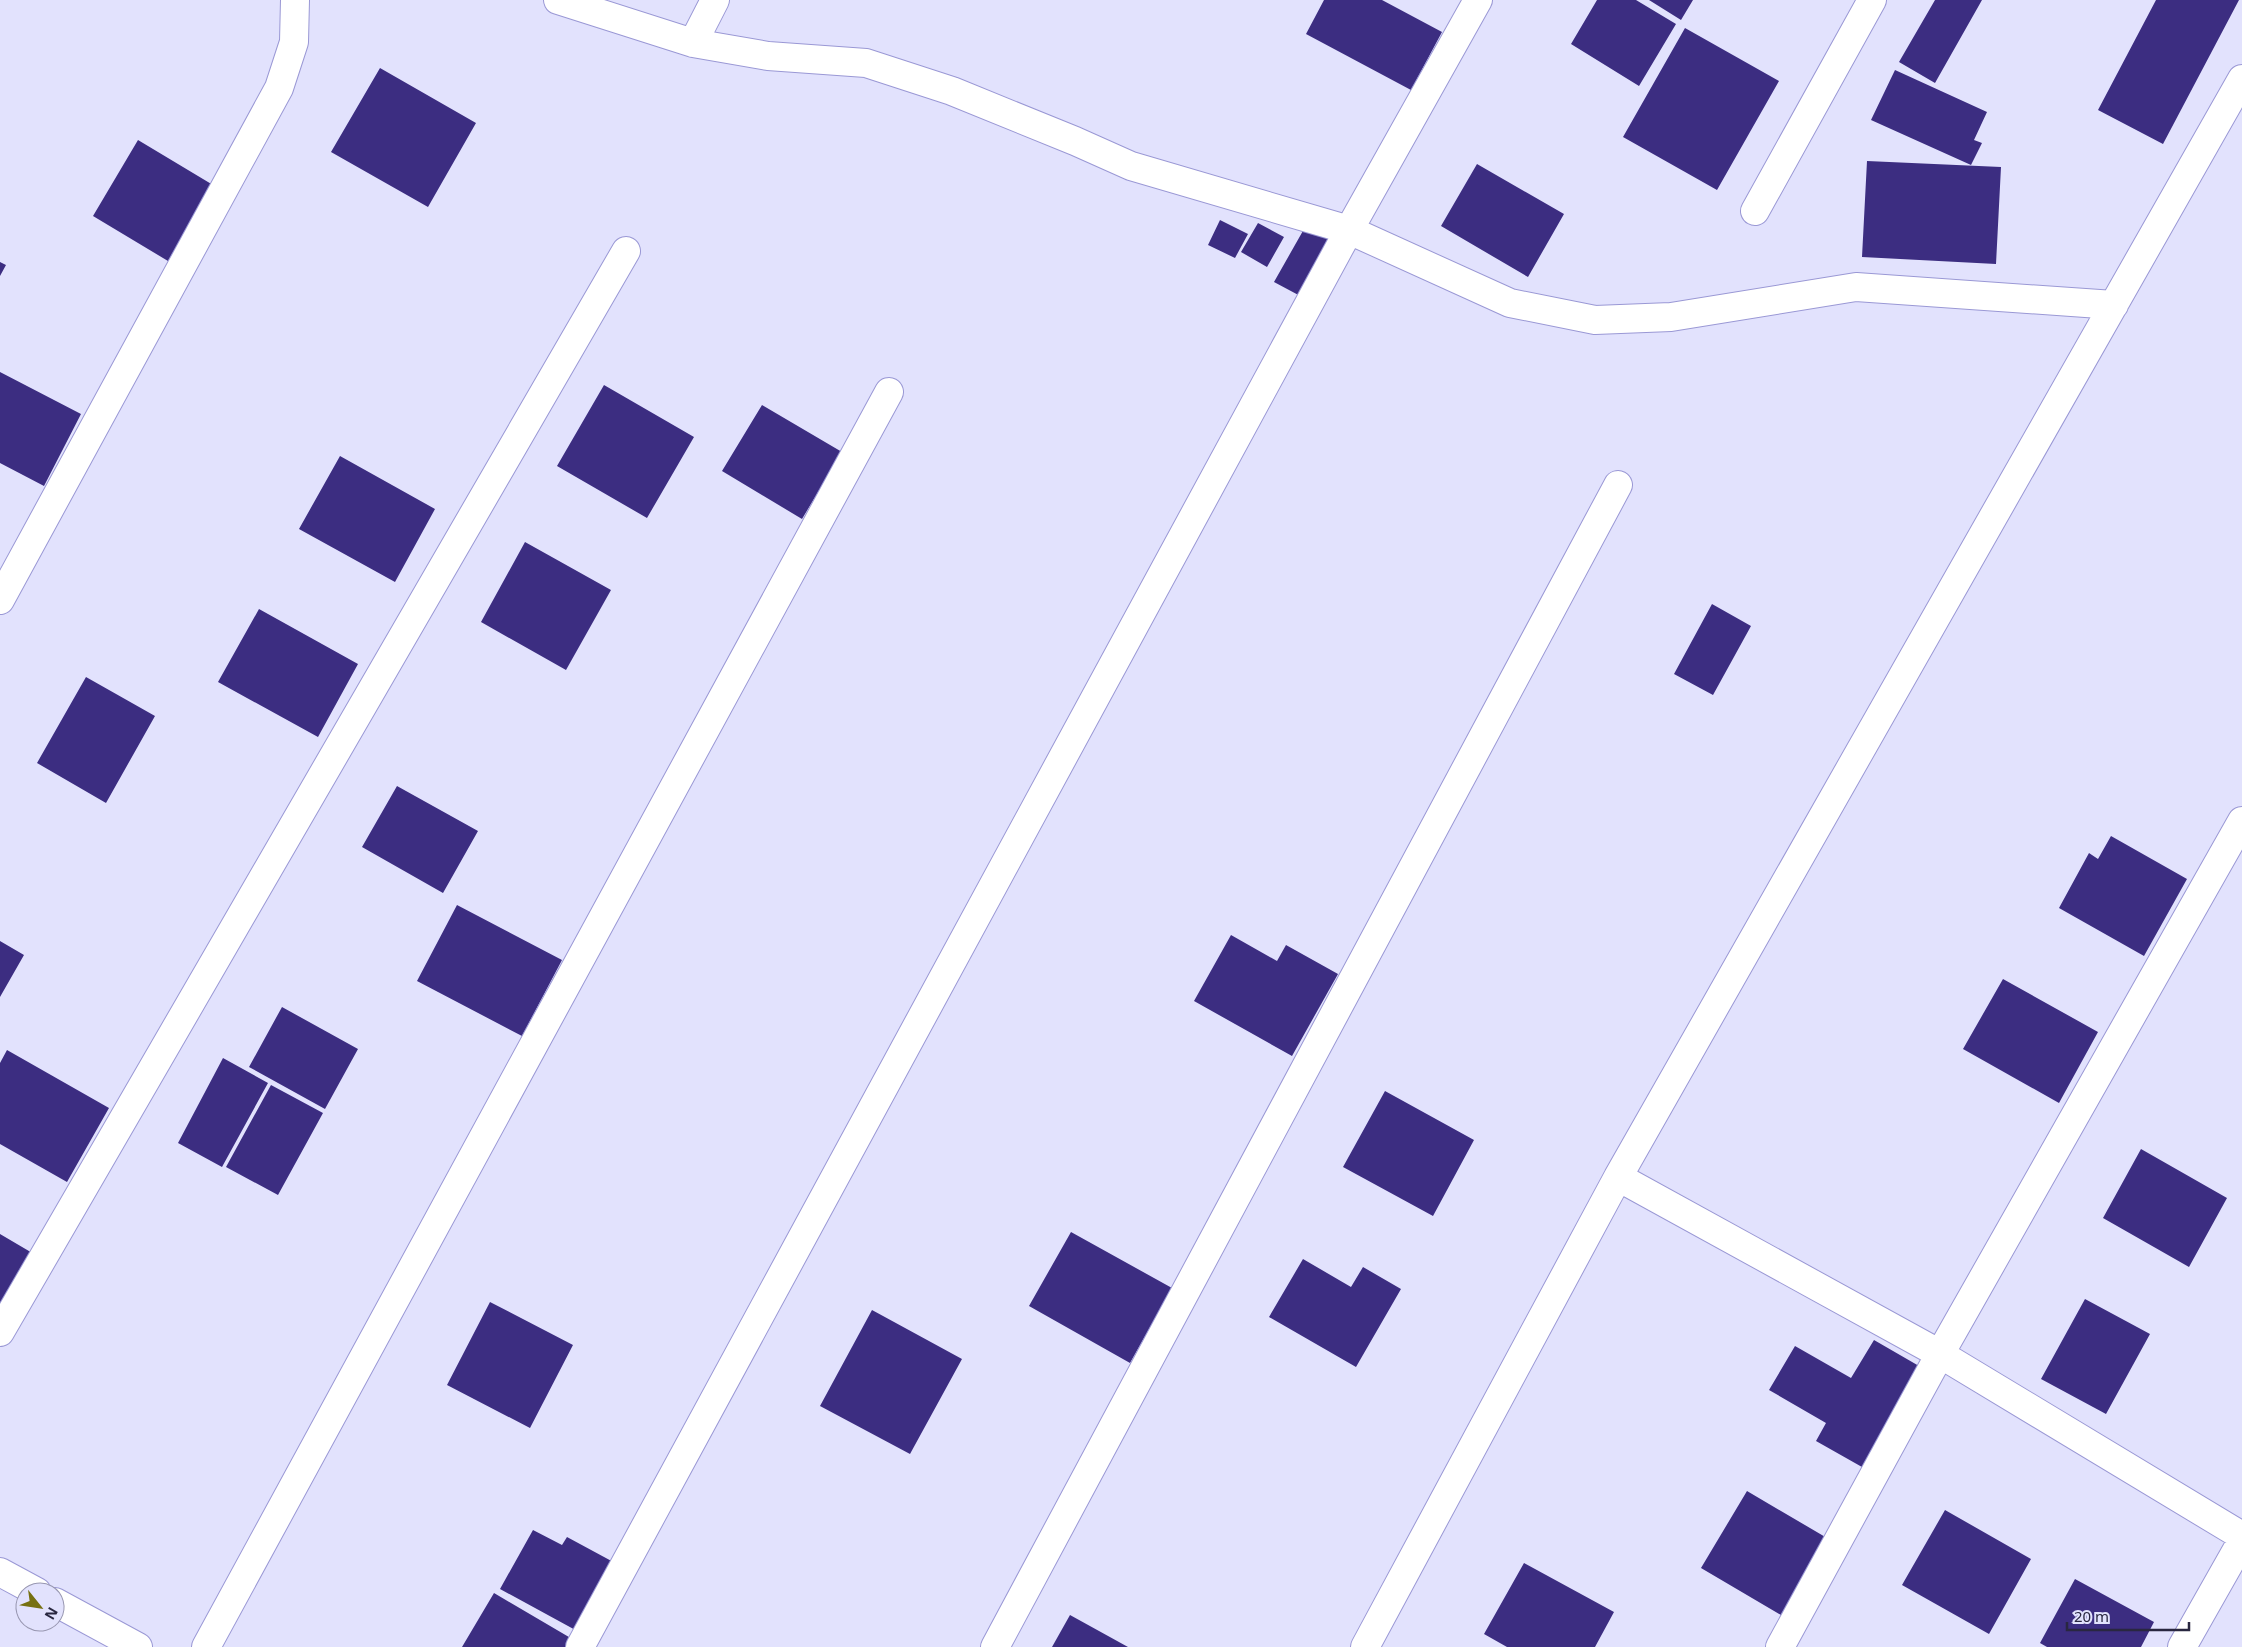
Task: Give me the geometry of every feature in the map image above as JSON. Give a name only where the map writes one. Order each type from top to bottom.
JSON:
[{"type":"street","points":[[0,600],[279,88],[294,42],[295,0]]},
{"type":"street","points":[[558,0],[693,43],[768,56],[866,63],[952,91],[1131,166],[1349,230],[1510,302],[1595,320],[1671,317],[1856,287],[2114,305]]},
{"type":"street","points":[[693,43],[715,0]]},
{"type":"street","points":[[580,1647],[1349,230],[1378,182],[1478,0]]},
{"type":"street","points":[[1755,211],[1872,0]]},
{"type":"street","points":[[1365,1647],[1618,1177],[2242,79]]},
{"type":"street","points":[[0,1332],[626,251]]},
{"type":"street","points":[[206,1647],[889,392]]},
{"type":"street","points":[[995,1647],[1618,485]]},
{"type":"street","points":[[1780,1647],[1940,1354],[2242,821]]},
{"type":"street","points":[[1618,1177],[1940,1354],[2242,1536]]},
{"type":"street","points":[[2182,1647],[2242,1541]]},
{"type":"street","points":[[0,1572],[18,1582]]},
{"type":"street","points":[[65,1607],[138,1647]]},
{"type":"building","points":[[1324,0],[1382,0],[1442,32],[1411,90],[1306,34]]},
{"type":"building","points":[[1597,0],[1636,0],[1676,24],[1639,86],[1571,44]]},
{"type":"building","points":[[1649,0],[1693,0],[1681,20]]},
{"type":"building","points":[[1935,0],[1982,0],[1935,83],[1899,62]]},
{"type":"building","points":[[2156,0],[2239,0],[2163,144],[2098,110]]},
{"type":"building","points":[[1685,28],[1779,81],[1717,190],[1623,137]]},
{"type":"building","points":[[380,68],[476,123],[428,207],[331,152]]},
{"type":"building","points":[[1895,70],[1987,112],[1974,140],[1982,143],[1971,165],[1871,120]]},
{"type":"building","points":[[138,140],[213,185],[168,261],[93,216]]},
{"type":"building","points":[[1867,161],[2001,167],[1996,264],[1862,257]]},
{"type":"building","points":[[1477,164],[1564,214],[1528,277],[1441,226]]},
{"type":"building","points":[[1220,220],[1248,234],[1235,258],[1208,245]]},
{"type":"building","points":[[1308,222],[1337,238],[1304,298],[1274,282]]},
{"type":"building","points":[[1258,223],[1284,237],[1267,267],[1241,252]]},
{"type":"building","points":[[0,262],[6,265],[0,276]]},
{"type":"building","points":[[0,372],[81,414],[44,486],[0,463]]},
{"type":"building","points":[[604,385],[694,437],[647,518],[557,466]]},
{"type":"building","points":[[762,405],[842,452],[802,519],[722,471]]},
{"type":"building","points":[[340,456],[435,509],[395,582],[299,529]]},
{"type":"building","points":[[525,542],[611,590],[566,670],[481,622]]},
{"type":"building","points":[[1712,604],[1751,626],[1713,695],[1674,674]]},
{"type":"building","points":[[259,609],[358,664],[318,737],[218,682]]},
{"type":"building","points":[[86,677],[155,716],[106,803],[37,763]]},
{"type":"building","points":[[397,786],[478,831],[443,893],[362,847]]},
{"type":"building","points":[[2111,836],[2187,879],[2144,956],[2059,908],[2089,853],[2098,859]]},
{"type":"building","points":[[457,905],[562,960],[522,1036],[417,981]]},
{"type":"building","points":[[1231,935],[1277,961],[1286,945],[1338,974],[1292,1056],[1194,1001]]},
{"type":"building","points":[[0,941],[24,955],[0,997]]},
{"type":"building","points":[[2003,979],[2098,1032],[2059,1103],[1963,1049]]},
{"type":"building","points":[[282,1007],[358,1049],[325,1109],[249,1067]]},
{"type":"building","points":[[7,1050],[109,1108],[67,1182],[0,1144],[0,1063]]},
{"type":"building","points":[[223,1058],[268,1083],[222,1167],[178,1143]]},
{"type":"building","points":[[271,1085],[323,1113],[278,1195],[226,1167]]},
{"type":"building","points":[[1385,1091],[1474,1140],[1433,1216],[1343,1167]]},
{"type":"building","points":[[2141,1149],[2227,1198],[2189,1267],[2103,1218]]},
{"type":"building","points":[[1071,1232],[1172,1288],[1130,1363],[1029,1306]]},
{"type":"building","points":[[0,1234],[34,1254],[0,1312]]},
{"type":"building","points":[[1303,1259],[1351,1287],[1363,1267],[1401,1289],[1356,1367],[1269,1317]]},
{"type":"building","points":[[2085,1299],[2150,1334],[2106,1414],[2041,1379]]},
{"type":"building","points":[[490,1302],[573,1345],[530,1428],[447,1385]]},
{"type":"building","points":[[872,1310],[962,1359],[910,1454],[820,1406]]},
{"type":"building","points":[[1874,1340],[1919,1366],[1862,1467],[1816,1441],[1826,1423],[1769,1390],[1795,1346],[1851,1378]]},
{"type":"building","points":[[1747,1491],[1827,1538],[1781,1615],[1701,1568]]},
{"type":"building","points":[[1945,1510],[2031,1559],[1989,1634],[1902,1585]]},
{"type":"building","points":[[533,1530],[562,1545],[567,1537],[617,1564],[579,1632],[500,1589]]},
{"type":"building","points":[[1524,1563],[1614,1612],[1595,1647],[1507,1647],[1484,1634]]},
{"type":"building","points":[[2075,1579],[2154,1622],[2141,1647],[2047,1647],[2040,1643]]},
{"type":"building","points":[[494,1593],[574,1640],[570,1647],[462,1647]]},
{"type":"building","points":[[1070,1615],[1128,1647],[1052,1647]]}]
